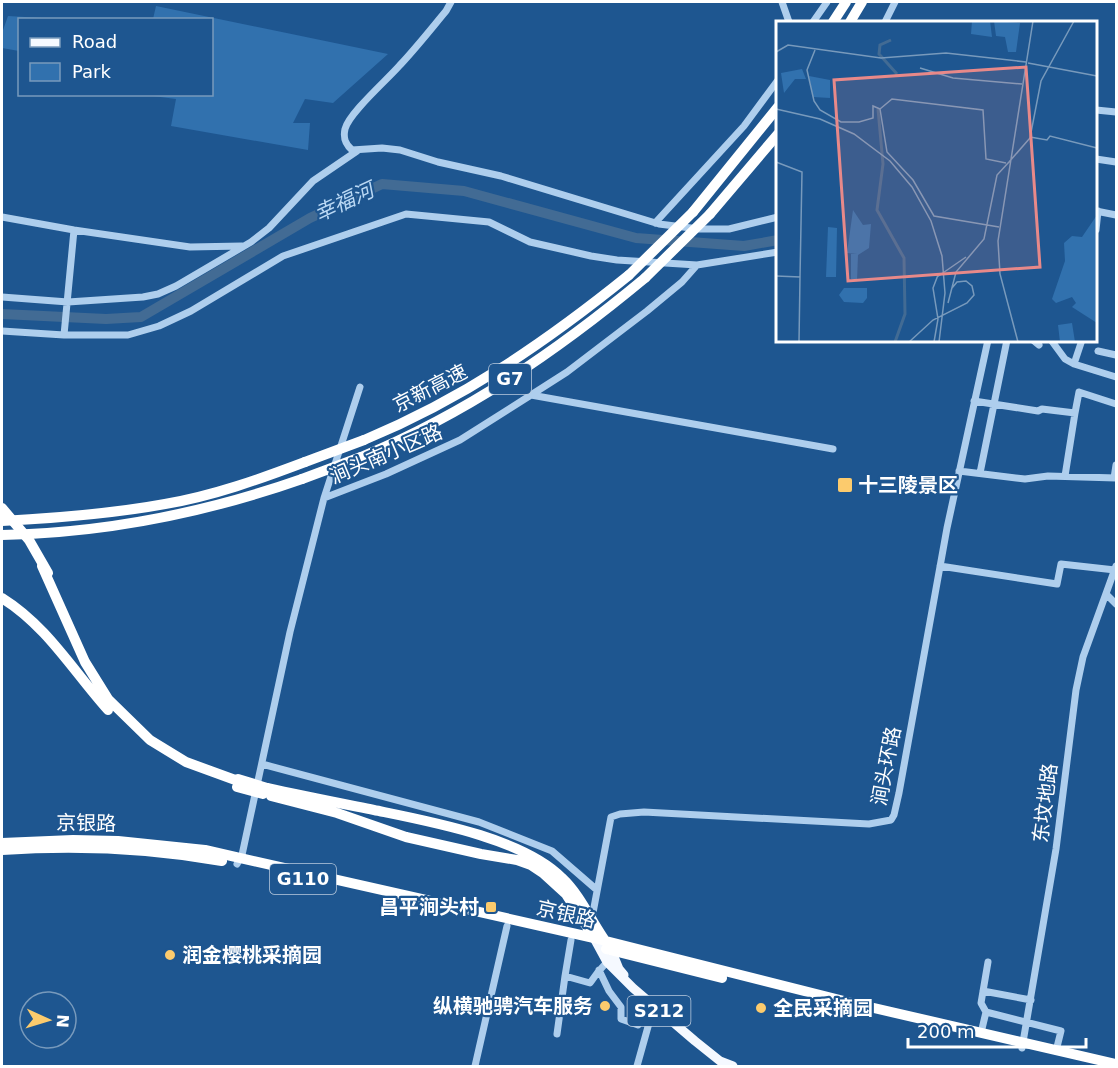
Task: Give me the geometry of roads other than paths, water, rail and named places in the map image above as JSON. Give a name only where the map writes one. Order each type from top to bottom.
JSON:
[{"type":"highway","points":[[834,21],[846,2]]},
{"type":"highway","points":[[851,21],[862,2]]},
{"type":"highway","name":"京新高速","points":[[2,521],[97,514],[167,504],[214,492],[364,440],[443,404],[490,377],[586,310],[629,275],[693,212],[776,108]]},
{"type":"highway","name":"京新高速","points":[[2,535],[99,529],[219,505],[302,479],[361,457],[393,444],[450,415],[546,356],[645,278],[710,214],[776,135]]},
{"type":"highway","points":[[2,508],[22,531],[36,554],[85,662],[108,699],[150,740],[186,762],[238,783]]},
{"type":"highway","points":[[2,508],[29,540],[48,573],[85,658],[110,696],[150,735],[187,761],[238,783]]},
{"type":"highway","points":[[2,598],[27,616],[48,636],[124,727],[180,767],[266,791],[406,837],[517,860],[531,865],[566,894],[603,944]]},
{"type":"highway","points":[[266,791],[427,821],[485,837],[532,857],[551,868],[569,886],[591,919],[603,944]]},
{"type":"highway","name":"京银路","points":[[2,843],[118,841],[205,850],[238,861],[507,926],[571,940],[603,944]]},
{"type":"highway","name":"京银路","points":[[2,850],[97,848],[238,861],[603,944],[1098,1066]]},
{"type":"highway","name":"京银路","points":[[866,1009],[981,1033],[1023,1046],[1056,1050],[1116,1064]]},
{"type":"main road","name":"S212","points":[[603,944],[607,962],[657,1009],[720,1061],[730,1066]]},
{"type":"main road","name":"S212","points":[[603,944],[626,976],[730,1066]]},
{"type":"street","points":[[452,2],[406,59],[345,127],[346,145],[352,150],[381,148],[400,150],[438,162],[501,176],[655,223],[699,229],[729,229],[776,217]]},
{"type":"street","points":[[783,2],[789,21]]},
{"type":"street","points":[[814,21],[826,2]]},
{"type":"street","points":[[886,21],[895,2]]},
{"type":"street","points":[[655,223],[744,126],[776,81]]},
{"type":"street","points":[[1097,110],[1116,112]]},
{"type":"street","points":[[2,297],[67,305],[158,294],[245,246],[269,228],[313,181],[357,151]]},
{"type":"street","points":[[1097,159],[1116,162]]},
{"type":"street","points":[[1097,211],[1116,215]]},
{"type":"street","points":[[2,331],[64,335],[128,334],[159,326],[191,311],[283,256],[406,214],[489,222],[531,242],[617,260],[697,265],[776,252]]},
{"type":"street","points":[[2,217],[190,247],[245,246]]},
{"type":"street","points":[[64,335],[74,230]]},
{"type":"street","name":"涧头南小区路","points":[[238,861],[262,764],[290,632],[324,498],[386,474],[460,440],[567,372],[682,282],[697,265]]},
{"type":"street","name":"涧头环路","points":[[591,919],[611,817],[620,814],[644,812],[869,825],[891,820],[899,793],[940,566],[988,342]]},
{"type":"street","points":[[980,473],[1008,342]]},
{"type":"street","points":[[1052,342],[1065,359],[1074,364],[1116,377]]},
{"type":"street","points":[[1074,364],[1081,342]]},
{"type":"street","points":[[1098,351],[1116,355]]},
{"type":"street","points":[[324,498],[360,387]]},
{"type":"street","points":[[1065,476],[1079,392],[1116,404]]},
{"type":"street","points":[[531,395],[833,449]]},
{"type":"street","points":[[974,401],[1038,411],[1042,409],[1075,413]]},
{"type":"street","points":[[960,471],[1025,479],[1048,476],[1115,478],[1116,465]]},
{"type":"street","points":[[940,566],[1057,584],[1061,564],[1115,568]]},
{"type":"street","name":"东坟地路","points":[[1023,1046],[1056,849],[1083,657],[1115,568]]},
{"type":"street","points":[[1106,594],[1116,604]]},
{"type":"street","points":[[262,764],[479,822],[552,851],[597,890]]},
{"type":"street","points":[[475,1066],[507,926]]},
{"type":"street","points":[[557,1034],[571,940]]},
{"type":"street","points":[[565,976],[590,983],[607,962]]},
{"type":"street","points":[[981,1033],[986,1012],[981,1003],[988,962]]},
{"type":"street","points":[[599,970],[609,991],[621,1007],[621,1018],[638,1025]]},
{"type":"street","points":[[983,991],[1031,1000]]},
{"type":"street","points":[[637,1066],[651,1016],[657,1009]]},
{"type":"street","points":[[986,1012],[1061,1030],[1056,1050]]},
{"type":"waterway","name":"幸福河","points":[[2,314],[106,319],[141,317],[310,218],[382,184],[464,191],[636,238],[744,246],[776,240]]},
{"type":"place","name":"十三陵景区","points":[[845,485]]},
{"type":"place","name":"昌平涧头村","points":[[491,907]]},
{"type":"place","name":"润金樱桃采摘园","points":[[170,955]]},
{"type":"place","name":"纵横驰骋汽车服务","points":[[605,1006]]},
{"type":"place","name":"全民采摘园","points":[[761,1008]]}]
